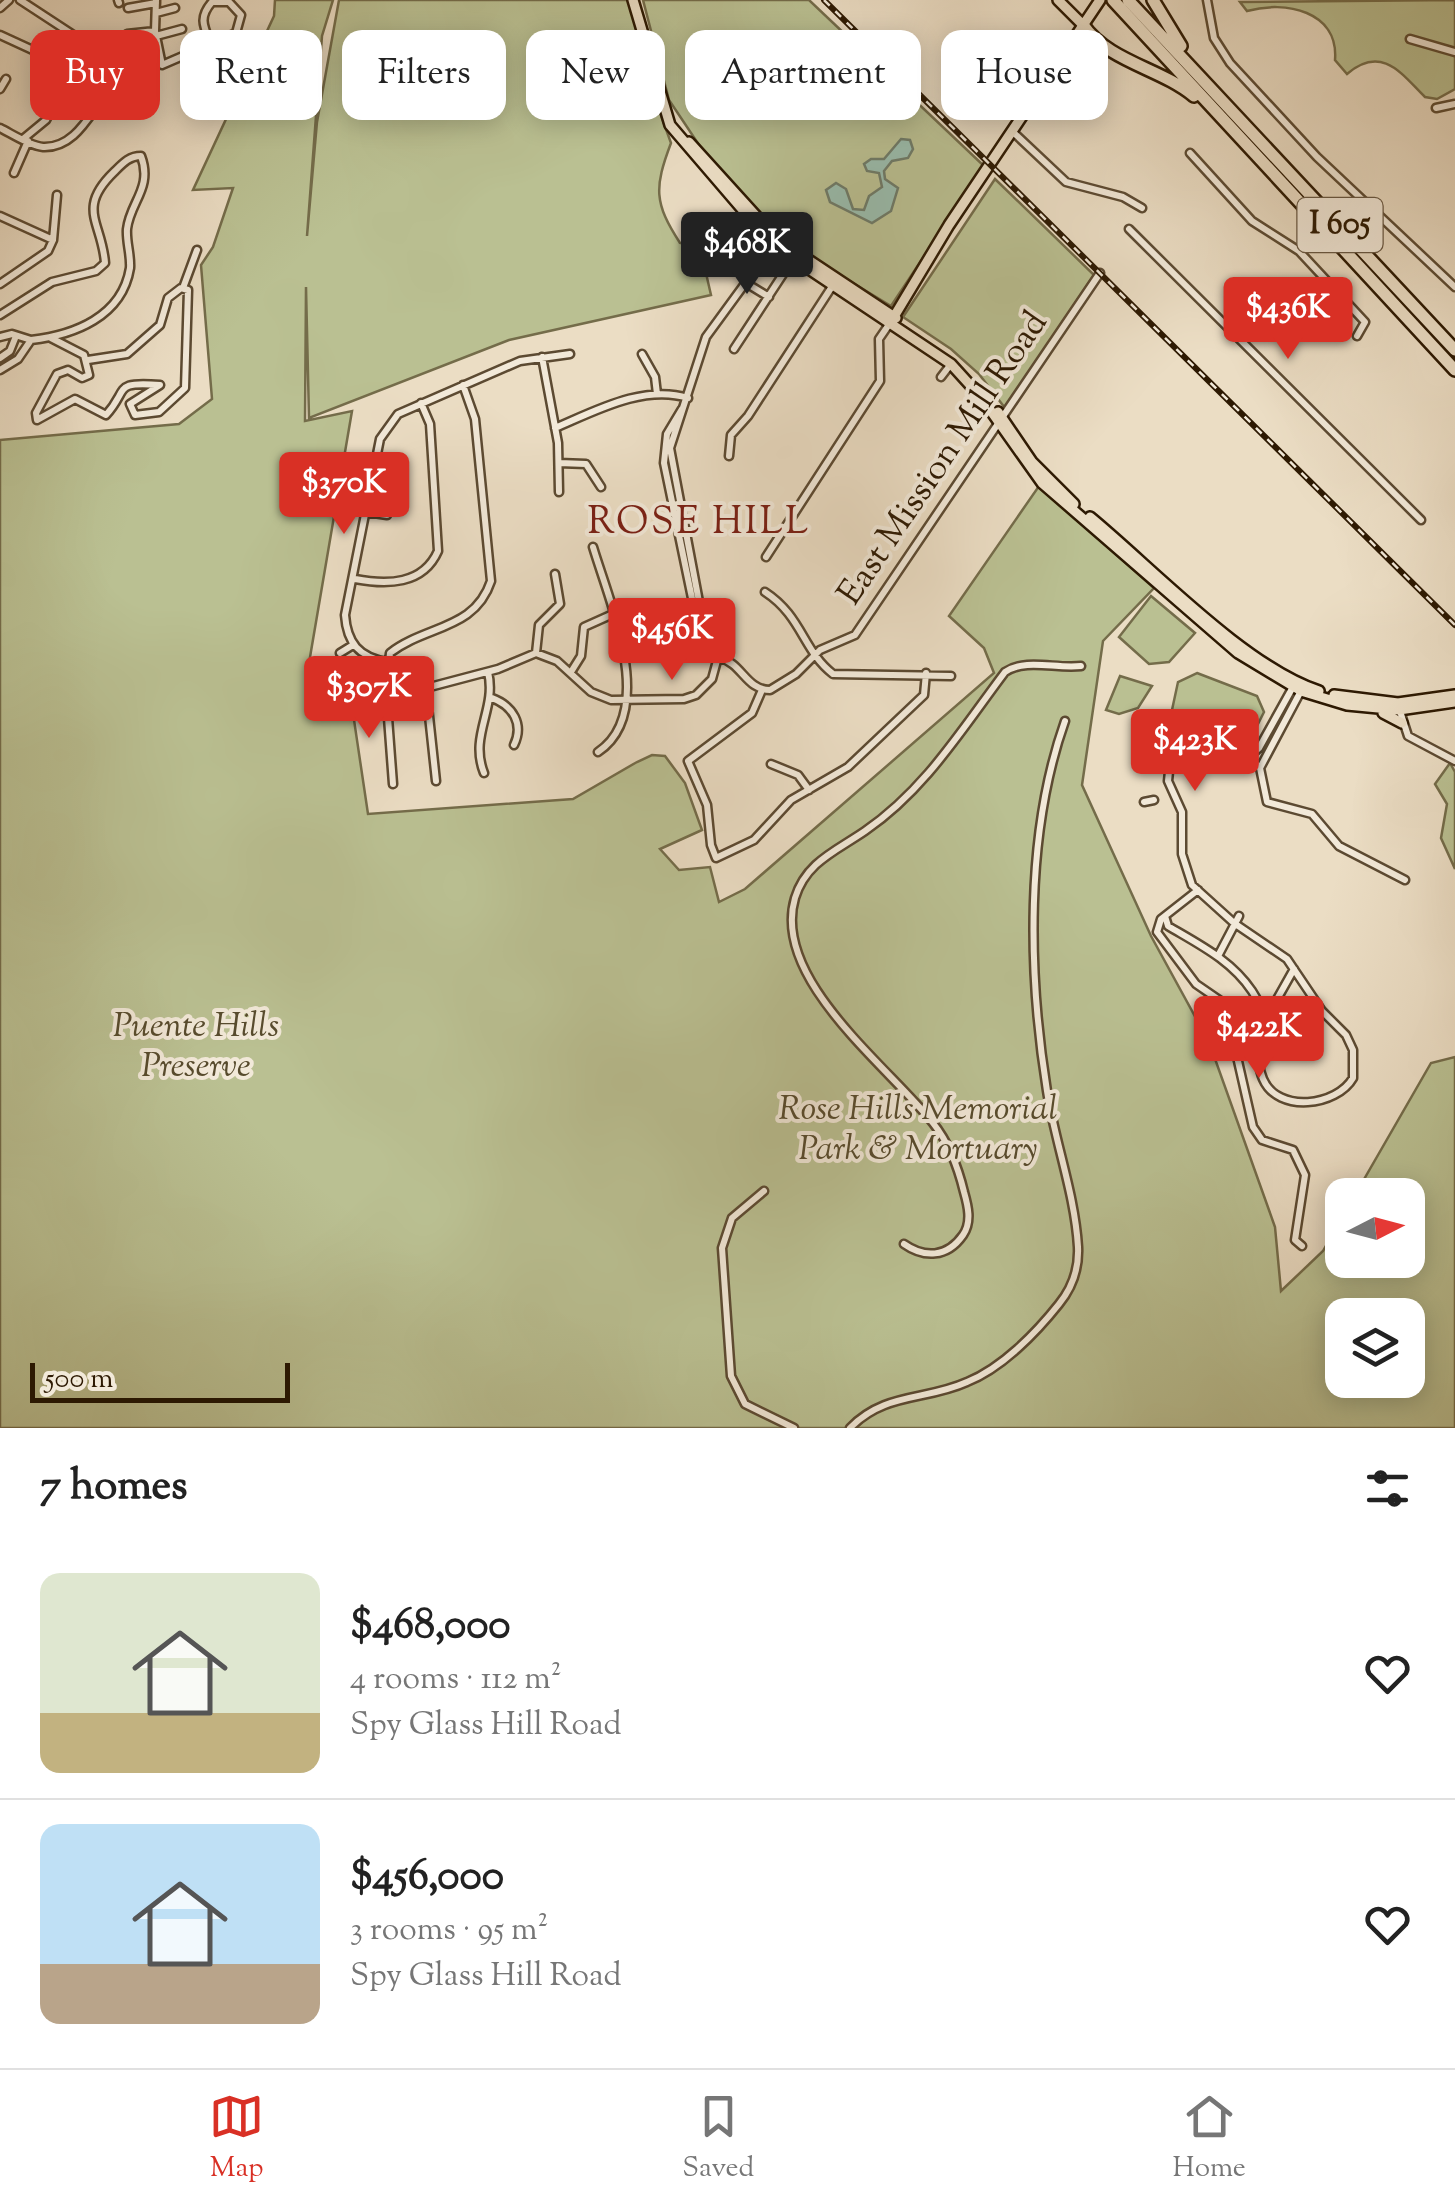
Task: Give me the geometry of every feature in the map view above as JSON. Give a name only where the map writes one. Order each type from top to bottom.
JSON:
[{"type":"highway","points":[[1117,0],[1455,360]]},
{"type":"highway","name":"I 605","points":[[1117,0],[1242,139],[1455,360]]},
{"type":"highway","name":"I 605","points":[[1128,0],[1455,360]]},
{"type":"highway","points":[[1153,0],[1164,24],[1223,101]]},
{"type":"highway","points":[[1083,24],[1111,52],[1178,83],[1242,139]]},
{"type":"highway","points":[[1182,56],[1185,66],[1455,360]]},
{"type":"main road","points":[[635,0],[660,86],[675,122],[775,242],[926,345],[982,397],[1032,462],[1066,496],[1241,646],[1298,686],[1398,707]]},
{"type":"main road","points":[[1058,0],[1083,24]]},
{"type":"main road","points":[[892,320],[1099,2]]},
{"type":"main road","points":[[835,283],[878,306],[950,366]]},
{"type":"main road","points":[[878,306],[906,300]]},
{"type":"main road","points":[[1001,423],[1039,480],[1238,654],[1298,686],[1390,714],[1402,723]]},
{"type":"main road","points":[[1039,480],[1066,496]]},
{"type":"main road","points":[[1357,706],[1398,707],[1455,699]]},
{"type":"street","points":[[0,8],[9,0]]},
{"type":"street","points":[[20,0],[66,30]]},
{"type":"street","points":[[1207,0],[1214,38],[1230,63],[1317,157],[1455,287]]},
{"type":"street","points":[[212,2],[229,2],[240,15],[240,25],[236,33],[210,42],[202,21],[204,10],[212,2]]},
{"type":"street","points":[[128,8],[141,3],[175,8]]},
{"type":"street","points":[[160,33],[182,28]]},
{"type":"street","points":[[0,35],[30,49]]},
{"type":"street","points":[[1410,39],[1455,52]]},
{"type":"street","points":[[160,54],[162,64],[180,56]]},
{"type":"street","points":[[0,90],[6,79]]},
{"type":"street","points":[[1436,108],[1455,104]]},
{"type":"street","points":[[14,173],[25,140],[46,120]]},
{"type":"street","points":[[0,128],[41,147],[77,138],[91,120]]},
{"type":"street","points":[[1013,132],[1066,182],[1123,197],[1142,208]]},
{"type":"street","points":[[1190,153],[1252,221],[1300,250],[1366,322],[1356,336]]},
{"type":"street","points":[[0,315],[52,282],[96,272],[105,263],[92,203],[99,186],[138,154],[144,160],[143,195],[127,229],[130,269],[121,293],[90,325],[51,338],[0,337]]},
{"type":"street","points":[[0,284],[48,251],[54,240],[57,195]]},
{"type":"street","points":[[0,216],[54,240]]},
{"type":"street","points":[[1128,230],[1421,520]]},
{"type":"street","points":[[536,653],[570,672],[601,697],[626,702],[667,702],[696,695],[712,679],[720,658],[718,637],[700,607],[670,459],[706,337],[727,302],[775,242]]},
{"type":"street","points":[[51,338],[88,360],[127,354],[160,325],[168,298],[183,288],[197,250]]},
{"type":"street","points":[[734,349],[788,268]]},
{"type":"street","name":"East Mission Mill Road","points":[[809,790],[791,800],[754,840],[716,858],[707,804],[688,761],[752,713],[762,690],[778,687],[813,654],[854,635],[1100,273]]},
{"type":"street","points":[[746,283],[769,297]]},
{"type":"street","points":[[729,456],[731,435],[835,283]]},
{"type":"street","points":[[88,360],[86,378],[68,370],[57,374],[36,418],[75,399],[106,416],[126,385],[160,385],[140,394],[130,404],[135,415],[160,412],[184,388],[184,320],[189,296],[183,288]]},
{"type":"street","points":[[766,558],[880,382],[878,339],[892,320]]},
{"type":"street","points":[[0,358],[10,351],[16,336]]},
{"type":"street","points":[[0,370],[18,360],[31,340]]},
{"type":"street","points":[[386,662],[372,660],[352,645],[344,615],[355,580],[374,469],[386,430],[398,414],[520,361],[570,354]]},
{"type":"street","points":[[642,354],[655,377],[657,394]]},
{"type":"street","points":[[542,357],[555,428],[559,492]]},
{"type":"street","points":[[393,784],[386,662],[400,645],[476,610],[491,581],[474,418],[463,385]]},
{"type":"street","points":[[555,428],[598,408],[657,394],[688,398]]},
{"type":"street","points":[[355,580],[387,583],[414,577],[429,566],[438,551],[430,424],[420,403]]},
{"type":"street","points":[[558,462],[586,464],[601,487]]},
{"type":"street","points":[[374,469],[394,473]]},
{"type":"street","points":[[367,512],[386,515]]},
{"type":"street","points":[[593,547],[624,656],[626,702],[621,732],[598,752]]},
{"type":"street","points":[[536,653],[539,625],[560,604],[555,574]]},
{"type":"street","points":[[765,592],[803,628],[813,654],[838,676],[952,676]]},
{"type":"street","points":[[570,672],[581,656],[584,627],[613,614]]},
{"type":"street","points":[[340,653],[352,645]]},
{"type":"street","points":[[386,692],[426,688],[488,672],[536,653]]},
{"type":"street","points":[[720,658],[734,662],[762,690]]},
{"type":"street","points":[[904,1244],[918,1254],[940,1253],[965,1233],[969,1218],[961,1178],[932,1122],[825,1002],[806,972],[792,930],[795,898],[817,862],[881,819],[931,770],[1005,672],[1022,664],[1056,670],[1081,666]]},
{"type":"street","points":[[484,772],[477,735],[492,698],[488,672]]},
{"type":"street","points":[[771,764],[798,775],[809,790],[848,767],[913,707],[924,695],[926,673]]},
{"type":"street","points":[[1298,686],[1259,748],[1255,762],[1267,802],[1312,814],[1339,846],[1405,880]]},
{"type":"street","points":[[1255,762],[1298,686]]},
{"type":"street","points":[[426,688],[436,781]]},
{"type":"street","points":[[492,698],[513,713],[518,730],[514,745]]},
{"type":"street","points":[[1398,707],[1413,741],[1455,761]]},
{"type":"street","points":[[850,1428],[870,1410],[895,1398],[946,1390],[992,1369],[1054,1310],[1074,1277],[1078,1243],[1047,1090],[1036,960],[1042,830],[1049,776],[1065,722]]},
{"type":"street","points":[[1255,762],[1234,744],[1204,740],[1176,750],[1168,780],[1182,812],[1184,869],[1198,890],[1294,968],[1349,1041],[1355,1066],[1347,1088],[1332,1098],[1285,1099],[1270,1089],[1260,1067],[1267,1017],[1294,968]]},
{"type":"street","points":[[1144,802],[1154,800]]},
{"type":"street","points":[[1198,890],[1156,927],[1165,948],[1196,984],[1226,1008],[1253,1128],[1262,1140],[1292,1150],[1304,1172],[1295,1229],[1296,1240],[1302,1246]]},
{"type":"street","points":[[1165,916],[1168,926],[1235,968],[1267,1017]]},
{"type":"street","points":[[1218,956],[1237,920]]},
{"type":"street","points":[[764,1192],[732,1218],[722,1248],[731,1376],[745,1404],[794,1428]]},
{"type":"green space","points":[[275,0],[333,0],[322,36],[322,30],[267,30]]},
{"type":"green space","points":[[339,0],[629,0],[636,30],[526,30],[526,120],[663,120],[671,143],[660,184],[661,206],[680,243],[700,247],[711,295],[509,340],[309,418],[306,287],[305,421],[352,411],[309,663],[350,693],[368,814],[573,799],[637,762],[652,755],[665,756],[685,783],[702,830],[660,849],[679,870],[710,867],[719,902],[745,889],[994,673],[984,648],[949,616],[1039,486],[1154,588],[1103,641],[1082,785],[1151,936],[1209,1042],[1275,1227],[1281,1291],[1325,1247],[1325,1278],[1425,1278],[1425,1178],[1365,1178],[1431,1063],[1455,1057],[1455,1428],[0,1428],[0,440],[179,424],[212,399],[201,265],[213,247],[233,188],[193,190],[226,120],[316,120],[307,236],[317,122],[322,120],[322,94]]},
{"type":"green space","points":[[643,0],[809,0],[841,30],[685,30],[685,120],[921,120],[921,106],[984,166],[891,306],[790,245],[703,151],[669,100],[665,85],[665,30],[651,30]]},
{"type":"green space","points":[[1455,0],[1455,89],[1437,99],[1425,97],[1401,73],[1382,62],[1360,65],[1347,74],[1335,60],[1328,30],[1307,13],[1277,7],[1247,11],[1240,2]]},
{"type":"green space","points":[[995,179],[1094,275],[1005,408],[979,374],[951,349],[903,317]]},
{"type":"green space","points":[[1151,596],[1195,633],[1169,662],[1149,664],[1119,637]]},
{"type":"green space","points":[[1197,673],[1257,696],[1264,712],[1251,738],[1172,710],[1178,682]]},
{"type":"green space","points":[[1120,676],[1152,686],[1138,708],[1119,714],[1106,710]]},
{"type":"green space","points":[[1450,763],[1455,772],[1455,869],[1441,838],[1447,804],[1435,784]]},
{"type":"shaded area","points":[[901,139],[910,140],[913,149],[908,158],[892,161],[884,171],[885,179],[898,188],[891,211],[872,223],[830,202],[826,190],[836,183],[846,189],[853,209],[864,210],[869,196],[882,187],[879,173],[867,171],[864,164],[871,159],[884,159]]},
{"type":"railway","points":[[824,0],[1455,625]]},
{"type":"district","name":"ROSE HILL","points":[[699,524]]},
{"type":"park label","name":"Puente Hills Preserve","points":[[196,1047]]},
{"type":"park label","name":"Rose Hills Memorial Park & Mortuary","points":[[918,1130]]}]
